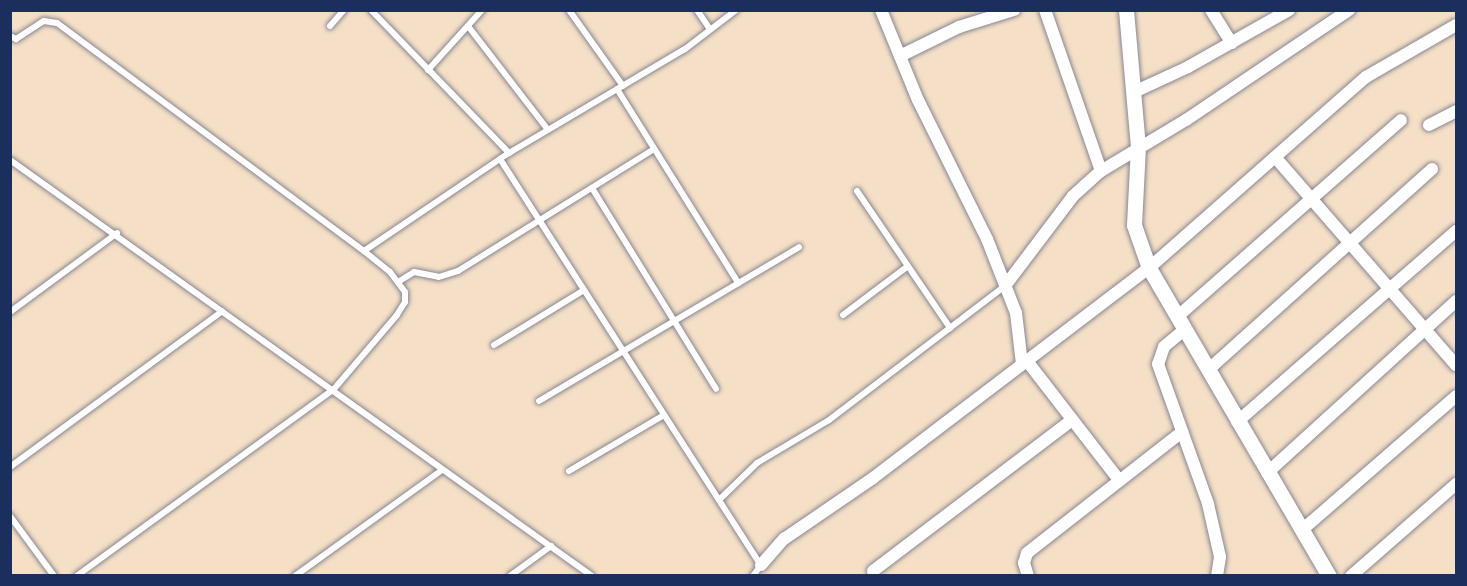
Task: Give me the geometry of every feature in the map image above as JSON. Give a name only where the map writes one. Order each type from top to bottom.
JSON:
[{"type":"street","points":[[881,10],[918,100],[965,189],[1005,286],[1016,313],[1025,362],[1119,480]]},
{"type":"street","points":[[900,56],[959,27],[1014,10]]},
{"type":"street","points":[[1044,10],[1101,171]]},
{"type":"street","points":[[1126,10],[1138,146],[1134,225],[1149,268],[1329,576]]},
{"type":"street","points":[[1134,92],[1232,44],[1289,10]]},
{"type":"street","points":[[1005,286],[1073,196],[1101,171],[1138,146],[1186,120],[1349,10]]},
{"type":"street","points":[[1214,11],[1232,44]]},
{"type":"street","points":[[757,571],[784,539],[873,478],[1149,268],[1366,77],[1456,25]]},
{"type":"street","points":[[1429,125],[1456,111]]},
{"type":"street","points":[[1216,576],[1220,557],[1208,504],[1158,364],[1164,347],[1181,323],[1312,199],[1401,120]]},
{"type":"street","points":[[1275,157],[1456,365]]},
{"type":"street","points":[[1208,370],[1432,169]]},
{"type":"street","points":[[1237,422],[1456,231]]},
{"type":"street","points":[[1267,473],[1426,331],[1456,301]]},
{"type":"street","points":[[1302,530],[1456,396]]},
{"type":"street","points":[[873,571],[1072,420]]},
{"type":"street","points":[[1028,576],[1024,563],[1027,553],[1182,432]]},
{"type":"street","points":[[1351,576],[1456,484]]},
{"type":"lane","points":[[330,26],[344,10]]},
{"type":"lane","points":[[371,10],[509,153]]},
{"type":"lane","points":[[470,10],[477,17]]},
{"type":"lane","points":[[428,70],[482,10]]},
{"type":"lane","points":[[568,10],[620,87],[654,148],[738,283]]},
{"type":"lane","points":[[697,10],[710,29]]},
{"type":"lane","points":[[364,251],[509,153],[620,87],[736,10]]},
{"type":"lane","points":[[12,40],[34,24],[57,23],[364,251],[398,282],[405,292],[401,308],[334,389],[77,576]]},
{"type":"lane","points":[[468,27],[548,130]]},
{"type":"lane","points":[[398,282],[414,272],[447,276],[540,221],[654,148]]},
{"type":"lane","points":[[500,159],[719,500],[757,571]]},
{"type":"lane","points":[[10,160],[117,233],[334,389],[442,470],[592,576]]},
{"type":"lane","points":[[592,188],[716,389]]},
{"type":"lane","points":[[857,191],[950,328]]},
{"type":"lane","points":[[10,312],[117,233]]},
{"type":"lane","points":[[539,401],[799,247]]},
{"type":"lane","points":[[843,315],[908,266]]},
{"type":"lane","points":[[719,500],[757,463],[829,420],[1005,286]]},
{"type":"lane","points":[[494,345],[584,290]]},
{"type":"lane","points":[[10,467],[222,310]]},
{"type":"lane","points":[[569,471],[664,415]]},
{"type":"lane","points":[[296,576],[442,470]]},
{"type":"lane","points":[[10,516],[54,576]]},
{"type":"lane","points":[[510,576],[551,546]]}]
